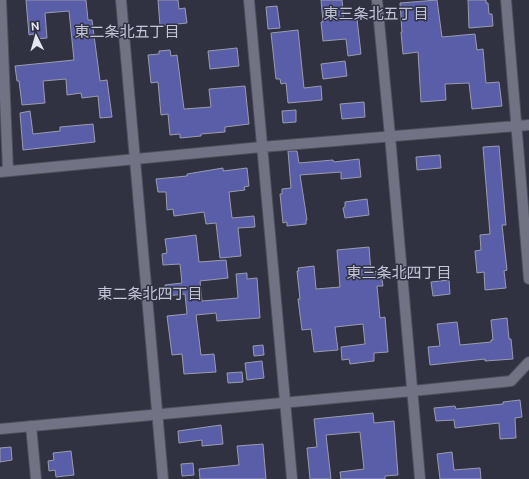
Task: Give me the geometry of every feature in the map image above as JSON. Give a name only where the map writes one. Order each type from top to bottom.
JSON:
[{"type":"street","points":[[1,0],[4,172],[262,147],[529,125]]},
{"type":"street","points":[[121,0],[163,479]]},
{"type":"street","points":[[249,0],[292,479]]},
{"type":"street","points":[[377,0],[420,479]]},
{"type":"street","points":[[506,0],[529,279]]},
{"type":"street","points":[[0,429],[511,381],[529,362]]},
{"type":"street","points":[[31,426],[36,479]]},
{"type":"building","points":[[26,0],[86,0],[88,20],[92,20],[100,81],[107,80],[112,117],[100,118],[98,96],[82,98],[81,93],[67,95],[66,79],[43,81],[45,103],[22,105],[19,81],[17,81],[15,66],[74,60],[69,11],[45,13],[47,38],[34,39],[34,34],[29,35]]},
{"type":"building","points":[[158,0],[178,0],[179,9],[185,8],[187,23],[160,26]]},
{"type":"building","points":[[321,0],[342,0],[344,20],[357,19],[361,54],[348,56],[346,39],[323,41]]},
{"type":"building","points":[[437,0],[442,37],[475,34],[477,50],[483,49],[486,83],[499,82],[502,106],[472,109],[469,83],[445,84],[446,100],[421,102],[418,52],[403,54],[400,3]]},
{"type":"building","points":[[468,0],[486,0],[486,3],[488,3],[489,14],[492,14],[493,26],[469,28]]},
{"type":"building","points":[[277,6],[280,28],[268,29],[266,7]]},
{"type":"building","points":[[298,30],[304,88],[321,86],[322,100],[288,103],[286,83],[281,84],[280,79],[276,79],[271,33]]},
{"type":"building","points":[[237,48],[239,66],[210,69],[208,51]]},
{"type":"building","points":[[170,50],[171,56],[177,55],[184,109],[211,107],[209,89],[245,86],[249,124],[225,127],[225,132],[201,134],[201,136],[180,138],[180,134],[170,135],[168,114],[161,115],[158,82],[151,83],[148,55],[159,54],[159,51]]},
{"type":"building","points":[[345,61],[347,76],[323,79],[321,64]]},
{"type":"building","points":[[364,102],[365,117],[342,119],[340,104]]},
{"type":"building","points":[[296,110],[296,122],[283,123],[282,111]]},
{"type":"building","points":[[30,111],[33,134],[60,131],[60,127],[93,124],[95,142],[23,150],[20,113]]},
{"type":"building","points":[[499,146],[506,225],[502,225],[507,270],[504,271],[506,288],[485,290],[484,272],[477,273],[475,251],[481,250],[480,235],[490,234],[483,147]]},
{"type":"building","points":[[288,151],[297,151],[299,163],[333,160],[334,162],[359,159],[361,177],[341,179],[341,172],[300,175],[307,220],[306,224],[287,226],[287,222],[283,223],[280,194],[282,194],[282,189],[291,188]]},
{"type":"building","points":[[440,155],[441,168],[417,170],[416,157]]},
{"type":"building","points":[[223,168],[223,171],[247,168],[249,186],[244,187],[245,190],[229,192],[232,218],[254,216],[255,227],[238,228],[241,256],[220,258],[216,223],[206,224],[204,212],[174,216],[173,209],[167,210],[166,192],[158,192],[156,179],[187,176],[187,174]]},
{"type":"building","points":[[367,199],[369,215],[345,218],[343,208],[345,207],[345,202]]},
{"type":"building","points":[[196,235],[199,262],[226,260],[228,278],[200,281],[202,301],[238,298],[236,274],[247,273],[247,279],[257,278],[260,318],[217,321],[216,313],[196,315],[201,355],[214,354],[216,372],[184,374],[182,354],[172,355],[167,316],[187,314],[185,294],[166,296],[165,285],[182,283],[180,264],[163,265],[162,254],[167,253],[165,239]]},
{"type":"building","points":[[369,247],[371,272],[381,271],[383,286],[377,286],[380,318],[385,317],[388,352],[374,353],[374,361],[350,364],[349,359],[342,360],[341,347],[365,344],[363,324],[335,327],[338,350],[314,352],[311,329],[302,330],[298,299],[300,299],[298,268],[314,266],[316,289],[340,287],[337,250]]},
{"type":"building","points":[[449,280],[450,294],[433,296],[431,282]]},
{"type":"building","points":[[507,318],[513,359],[485,361],[485,359],[430,365],[428,347],[440,346],[437,324],[457,322],[460,345],[491,342],[491,340],[493,340],[491,320]]},
{"type":"building","points":[[263,345],[264,355],[254,356],[253,346]]},
{"type":"building","points":[[262,361],[264,378],[247,380],[245,363]]},
{"type":"building","points":[[242,372],[243,382],[228,383],[227,373]]},
{"type":"building","points":[[520,400],[522,417],[515,418],[516,438],[500,439],[499,423],[455,428],[454,420],[436,421],[434,408],[455,406],[456,409],[503,404],[503,402]]},
{"type":"building","points":[[373,413],[374,423],[394,421],[398,475],[385,476],[385,479],[341,479],[340,472],[364,469],[360,432],[326,435],[331,479],[310,479],[307,448],[317,447],[314,419]]},
{"type":"building","points":[[221,425],[223,444],[202,446],[202,440],[179,443],[178,431]]},
{"type":"building","points":[[263,444],[266,479],[200,479],[199,469],[239,465],[237,446]]},
{"type":"building","points":[[11,447],[12,460],[0,462],[0,448]]},
{"type":"building","points":[[71,451],[74,475],[56,477],[55,470],[49,471],[48,461],[54,460],[53,453]]},
{"type":"building","points":[[452,452],[454,470],[480,468],[481,479],[440,479],[437,454]]},
{"type":"building","points":[[193,463],[194,475],[182,476],[181,464]]},
{"type":"district","name":"東三条北五丁目","points":[[376,14]]},
{"type":"district","name":"東二条北五丁目","points":[[127,32]]},
{"type":"district","name":"東三条北四丁目","points":[[399,273]]},
{"type":"district","name":"東二条北四丁目","points":[[150,294]]}]
